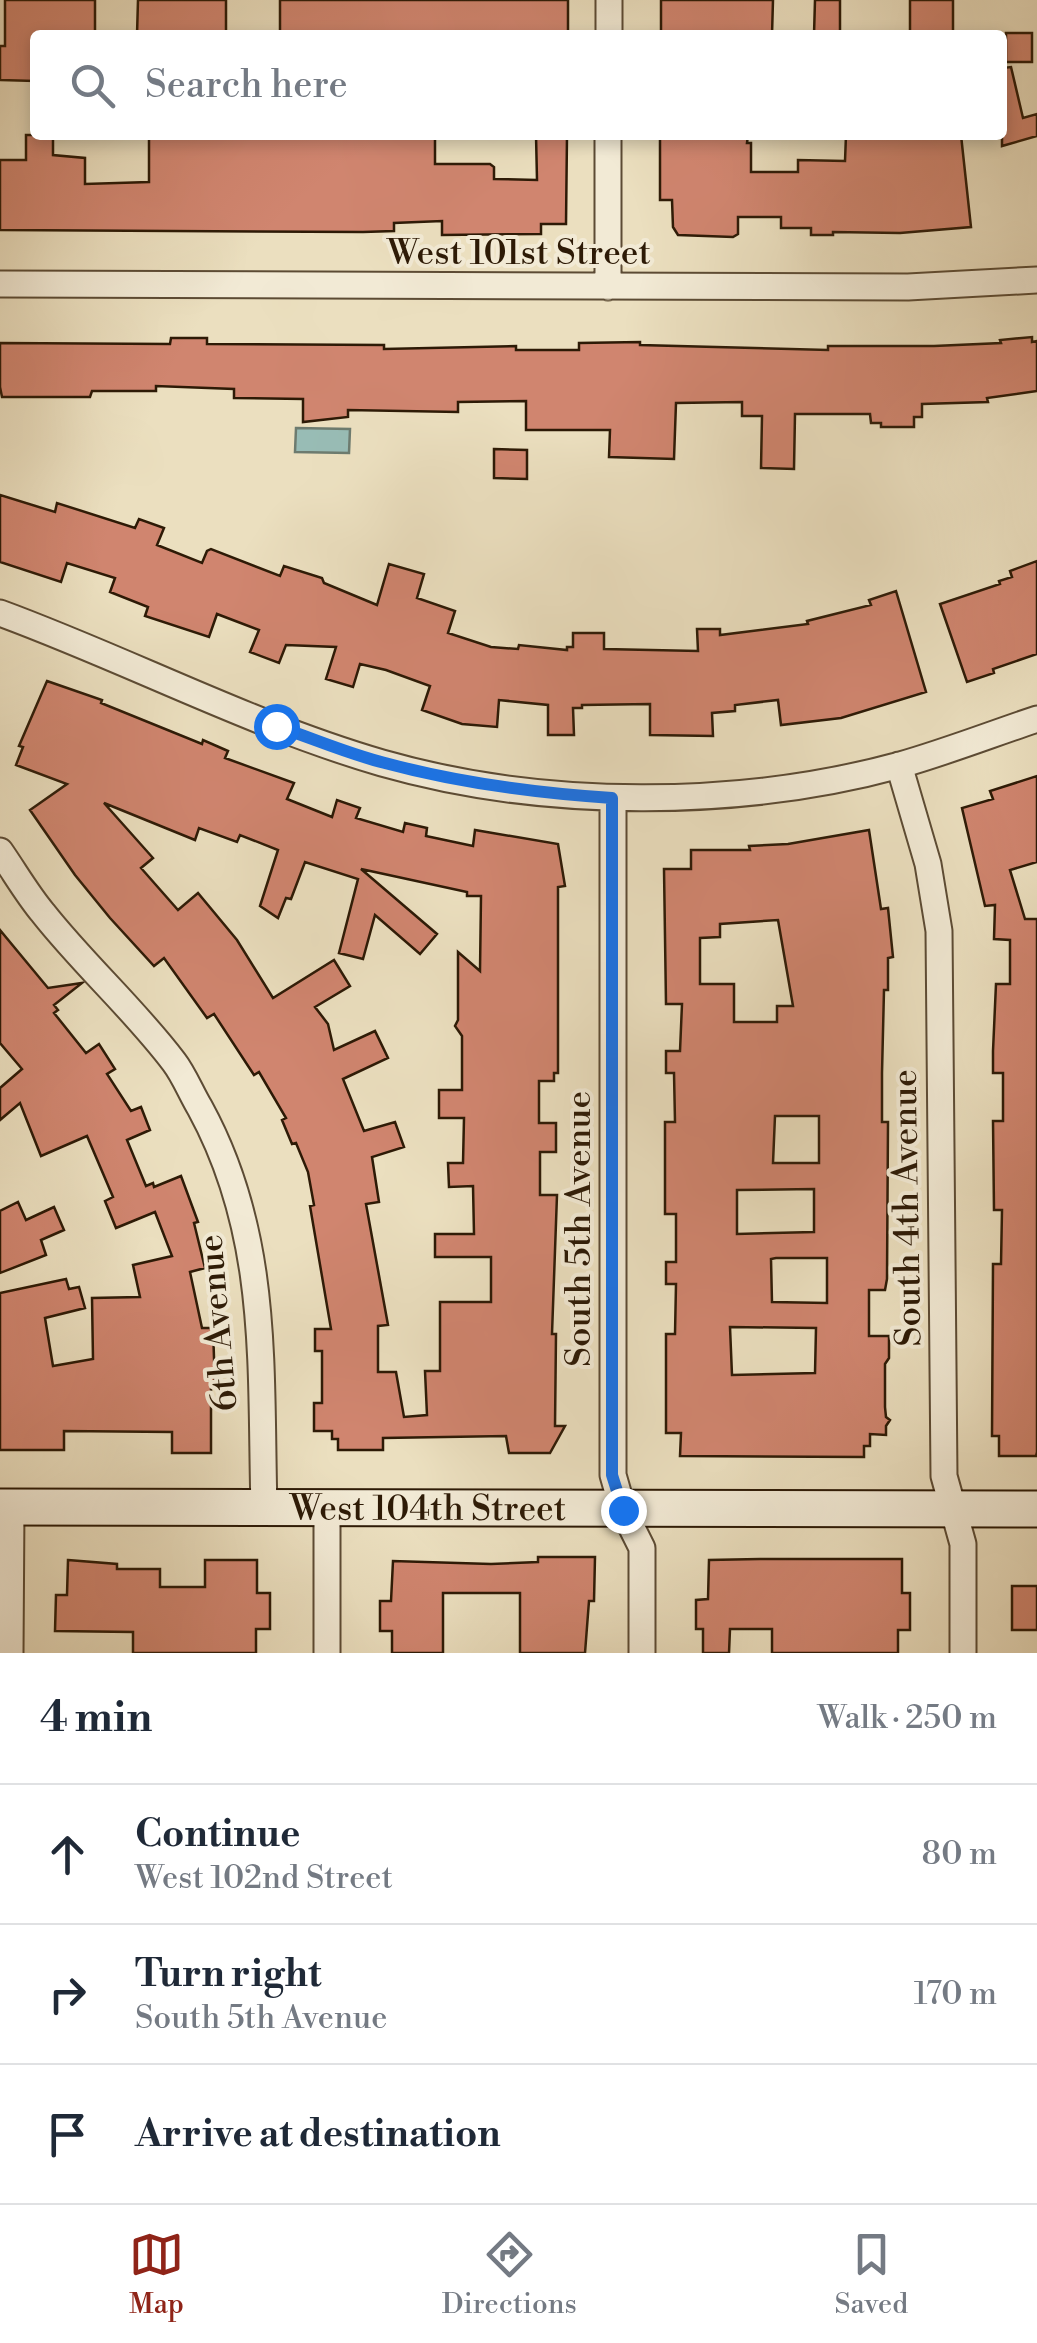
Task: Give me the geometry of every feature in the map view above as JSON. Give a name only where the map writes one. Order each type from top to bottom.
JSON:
[{"type":"street","points":[[608,30],[609,0]]},
{"type":"street","points":[[608,140],[608,287]]},
{"type":"street","name":"West 101st Street","points":[[0,284],[908,287],[1037,280]]},
{"type":"street","points":[[0,613],[70,638],[276,726],[382,763],[457,780],[552,794],[612,798],[692,796],[794,786],[899,765],[1037,718]]},
{"type":"street","name":"South 4th Avenue","points":[[899,765],[928,864],[939,930],[944,1476],[963,1544],[963,1653]]},
{"type":"street","name":"South 5th Avenue","points":[[612,798],[612,1475],[623,1510],[642,1548],[642,1653]]},
{"type":"street","name":"6th Avenue","points":[[0,851],[43,914],[124,1001],[176,1065],[214,1133],[240,1200],[252,1252],[264,1508]]},
{"type":"street","points":[[5,1507],[10,1653]]},
{"type":"street","name":"West 104th Street","points":[[5,1507],[1037,1509]]},
{"type":"street","points":[[327,1508],[327,1653]]},
{"type":"water","points":[[296,428],[350,429],[349,453],[295,452]]},
{"type":"building","points":[[5,0],[95,0],[95,30],[30,30],[30,81],[0,80],[0,46],[5,46]]},
{"type":"building","points":[[138,0],[226,0],[226,30],[137,30]]},
{"type":"building","points":[[280,0],[568,0],[568,30],[280,30]]},
{"type":"building","points":[[661,0],[773,0],[772,30],[661,30]]},
{"type":"building","points":[[815,0],[840,0],[840,30],[814,30]]},
{"type":"building","points":[[910,0],[953,0],[953,30],[910,30]]},
{"type":"building","points":[[1007,33],[1032,33],[1032,62],[1007,62]]},
{"type":"building","points":[[1007,67],[1011,67],[1023,118],[1037,114],[1037,136],[1002,146],[1002,140],[1007,140]]},
{"type":"building","points":[[26,135],[30,135],[30,140],[53,140],[53,155],[85,158],[85,184],[149,182],[149,140],[435,140],[435,164],[490,164],[494,167],[494,179],[537,180],[536,140],[567,140],[566,224],[541,224],[541,234],[442,235],[442,221],[394,223],[394,231],[363,232],[0,230],[0,160],[26,160]]},
{"type":"building","points":[[660,140],[747,140],[751,143],[751,172],[798,172],[798,160],[845,161],[846,140],[962,140],[971,227],[811,235],[811,228],[781,228],[781,217],[738,217],[738,234],[733,237],[678,235],[673,227],[672,200],[660,200]]},
{"type":"building","points":[[1032,337],[1032,342],[1037,341],[1037,391],[987,398],[988,402],[922,404],[922,417],[914,417],[914,427],[881,427],[881,423],[871,423],[870,414],[795,414],[794,469],[761,468],[762,416],[742,416],[742,402],[676,403],[674,459],[609,457],[610,430],[526,430],[526,401],[458,402],[458,412],[348,410],[348,417],[303,422],[303,399],[234,398],[234,389],[156,386],[156,391],[92,391],[90,397],[2,397],[0,387],[0,343],[170,344],[171,338],[207,338],[207,344],[384,345],[384,349],[516,346],[516,350],[579,350],[579,343],[640,342],[828,350],[828,346],[1001,343],[1000,340]]},
{"type":"building","points":[[494,449],[527,450],[527,479],[494,478]]},
{"type":"building","points":[[0,495],[55,512],[57,503],[135,528],[139,519],[164,528],[157,545],[202,563],[211,549],[280,576],[284,566],[322,578],[324,583],[377,605],[389,564],[424,574],[417,598],[455,611],[448,633],[491,647],[518,649],[519,645],[567,650],[573,647],[573,633],[604,633],[604,649],[698,651],[697,629],[720,629],[720,635],[808,624],[807,621],[871,605],[869,600],[896,591],[926,692],[841,718],[781,725],[778,700],[735,705],[735,711],[712,713],[713,736],[650,735],[650,704],[573,708],[574,735],[548,735],[548,705],[499,700],[497,727],[462,724],[422,710],[430,686],[386,670],[360,664],[353,687],[326,679],[336,647],[286,645],[279,663],[250,652],[259,630],[217,614],[209,637],[145,616],[148,607],[110,592],[115,578],[67,563],[61,582],[0,562]]},
{"type":"building","points":[[1037,561],[1037,654],[967,682],[940,604],[1000,584],[999,581],[1012,577],[1010,571]]},
{"type":"building","points":[[47,681],[228,751],[225,758],[294,783],[287,799],[332,817],[337,800],[360,808],[356,818],[403,832],[405,823],[427,828],[426,836],[473,846],[475,830],[558,844],[565,886],[558,887],[558,1073],[554,1073],[554,1081],[539,1081],[539,1123],[556,1123],[556,1152],[540,1152],[540,1195],[557,1195],[552,1334],[556,1334],[555,1426],[565,1426],[550,1453],[509,1453],[506,1436],[383,1438],[383,1450],[338,1450],[338,1439],[332,1439],[332,1431],[314,1431],[314,1403],[322,1403],[322,1351],[315,1351],[315,1329],[331,1329],[308,1172],[282,1120],[286,1118],[259,1072],[254,1075],[214,1014],[207,1018],[164,958],[154,966],[75,875],[30,810],[67,784],[16,765],[23,747],[19,746]],"holes":[[[104,803],[195,840],[199,828],[237,842],[240,835],[278,850],[260,906],[278,918],[286,898],[291,899],[305,862],[358,879],[339,953],[363,959],[375,915],[420,954],[437,934],[361,869],[467,892],[467,896],[481,896],[480,971],[458,952],[455,1026],[462,1036],[462,1090],[439,1090],[439,1118],[464,1118],[463,1163],[448,1163],[449,1187],[473,1186],[474,1234],[435,1234],[435,1257],[491,1257],[491,1302],[440,1302],[440,1371],[425,1371],[427,1415],[404,1417],[396,1372],[378,1372],[378,1326],[388,1325],[366,1204],[379,1202],[372,1157],[404,1147],[395,1122],[364,1131],[343,1079],[388,1058],[375,1031],[334,1050],[328,1024],[315,1007],[350,986],[334,960],[273,998],[237,940],[198,893],[178,910],[141,868],[153,858]]]},
{"type":"building","points":[[1037,776],[1037,862],[1010,870],[1025,919],[1037,919],[1037,1452],[1036,1456],[999,1456],[999,1436],[992,1436],[993,1264],[1001,1264],[1002,1210],[994,1210],[993,1121],[1003,1121],[1003,1073],[993,1073],[993,1051],[996,984],[1010,984],[1010,940],[994,939],[995,905],[985,906],[962,808],[993,799],[990,791]]},
{"type":"building","points":[[869,830],[881,909],[888,908],[893,957],[888,958],[888,990],[884,990],[882,1073],[882,1122],[888,1122],[887,1279],[885,1290],[869,1290],[869,1336],[889,1336],[885,1407],[890,1420],[886,1435],[870,1434],[870,1446],[864,1446],[864,1457],[680,1456],[681,1433],[666,1433],[666,1334],[675,1334],[676,1284],[666,1284],[666,1262],[676,1262],[676,1214],[665,1214],[665,1122],[675,1122],[674,1073],[666,1073],[666,1051],[680,1051],[682,1004],[666,1004],[664,869],[691,869],[691,850],[750,850],[749,846],[788,844]],"holes":[[[778,920],[793,1006],[777,1006],[777,1022],[734,1022],[734,984],[700,984],[700,938],[720,937],[720,924]],[[775,1116],[819,1116],[819,1163],[773,1163]],[[814,1189],[814,1232],[737,1234],[737,1190]],[[827,1258],[827,1303],[772,1302],[771,1259]],[[730,1327],[816,1328],[815,1373],[732,1375]]]},
{"type":"building","points":[[0,930],[48,988],[82,983],[54,1005],[58,1010],[54,1013],[86,1053],[99,1044],[115,1069],[107,1074],[131,1111],[141,1107],[150,1130],[127,1140],[146,1186],[153,1183],[154,1187],[181,1176],[198,1222],[194,1223],[205,1268],[190,1272],[202,1328],[213,1328],[211,1453],[172,1453],[172,1432],[64,1431],[64,1450],[0,1450],[0,1293],[66,1279],[69,1289],[79,1287],[85,1308],[45,1318],[53,1366],[93,1359],[92,1298],[140,1297],[133,1265],[172,1256],[155,1212],[116,1228],[105,1201],[113,1197],[87,1136],[41,1156],[20,1103],[0,1120],[0,1088],[22,1069],[0,1043]]},
{"type":"building","points":[[18,1202],[26,1220],[54,1207],[64,1230],[41,1240],[46,1255],[0,1273],[0,1211]]},
{"type":"building","points":[[538,1557],[595,1557],[594,1601],[589,1601],[585,1653],[520,1653],[520,1593],[443,1593],[443,1653],[392,1653],[392,1631],[380,1631],[380,1601],[391,1601],[393,1561],[491,1564],[538,1562]]},
{"type":"building","points":[[902,1559],[902,1593],[910,1593],[910,1630],[898,1630],[898,1653],[772,1653],[772,1629],[730,1629],[729,1653],[703,1653],[703,1629],[696,1629],[696,1600],[708,1599],[709,1560]]},
{"type":"building","points":[[68,1560],[117,1564],[117,1569],[160,1569],[160,1587],[205,1587],[205,1560],[257,1560],[257,1593],[270,1593],[270,1629],[256,1629],[256,1653],[133,1653],[133,1632],[55,1631],[56,1595],[67,1595]]},
{"type":"building","points":[[1012,1586],[1037,1586],[1037,1630],[1012,1630]]},
{"type":"route","points":[[276,726],[382,763],[457,780],[612,798],[612,1475],[623,1510]]}]
